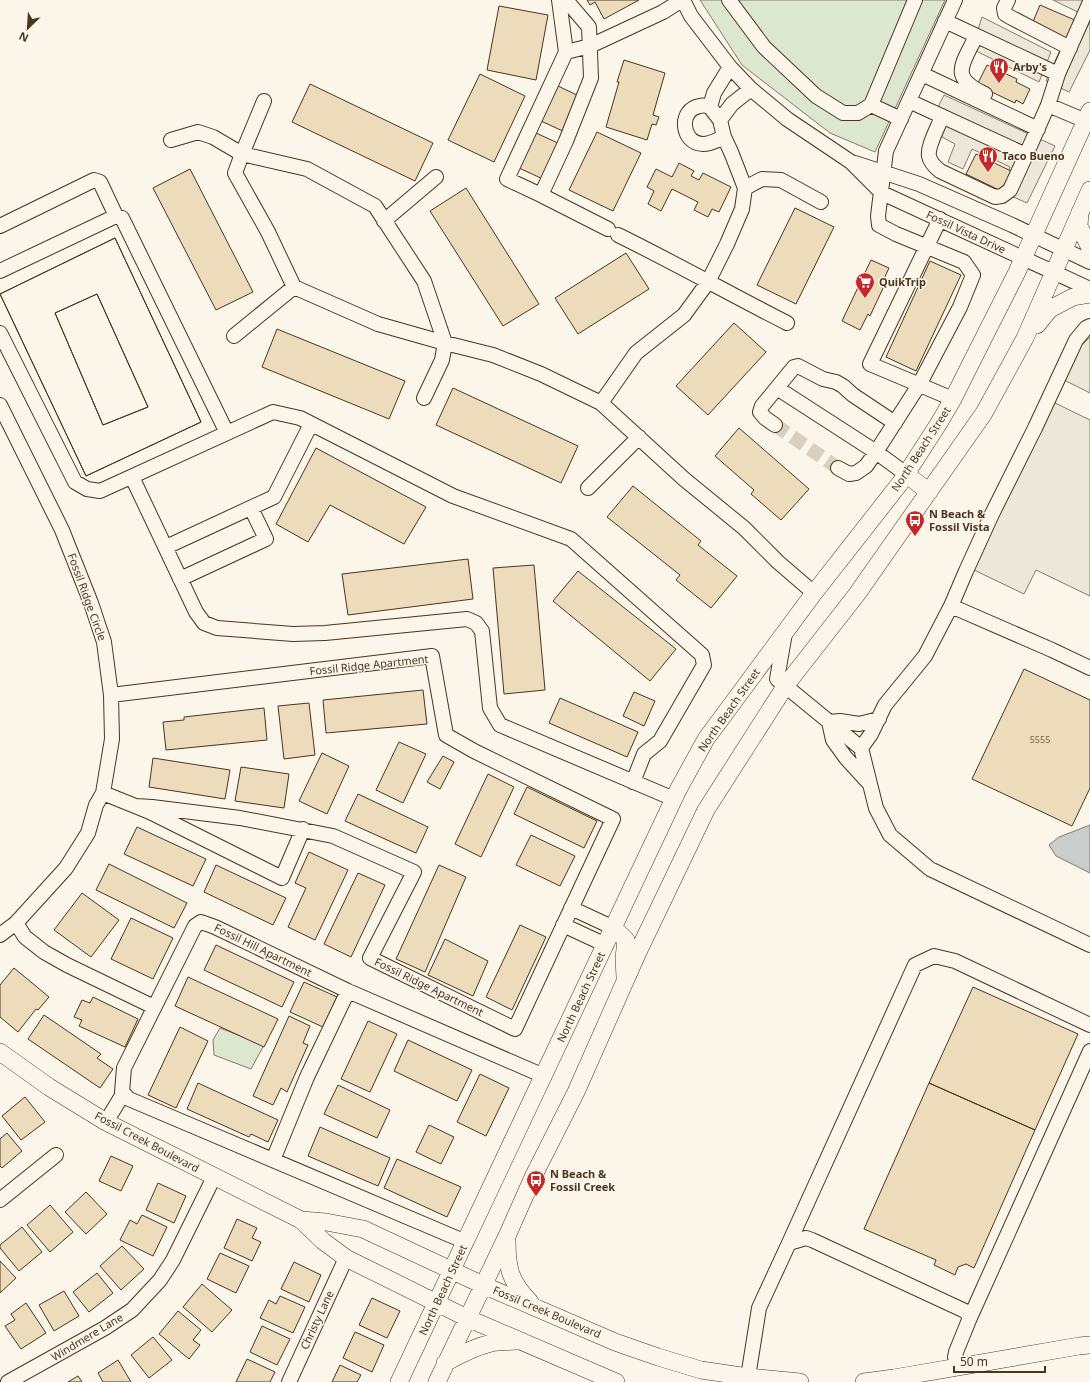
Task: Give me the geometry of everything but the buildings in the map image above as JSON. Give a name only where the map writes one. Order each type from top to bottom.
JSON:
[{"type":"main road","name":"North Beach Street","points":[[399,1382],[606,946],[674,799],[706,739],[814,593],[901,482],[953,399],[1023,259],[1088,116]]},
{"type":"main road","points":[[437,1382],[507,1236],[534,1174],[576,1092],[706,810],[786,685],[857,594],[984,413],[1025,338],[1090,190]]},
{"type":"main road","points":[[1080,211],[1079,226],[1090,248]]},
{"type":"main road","points":[[1025,338],[1050,309],[1073,297],[1090,294]]},
{"type":"main road","points":[[906,474],[929,492]]},
{"type":"main road","points":[[614,928],[626,940],[624,958],[626,982]]},
{"type":"main road","name":"Fossil Creek Boulevard","points":[[0,1052],[49,1087],[106,1122],[301,1220],[324,1241],[346,1258],[467,1318],[616,1382]]},
{"type":"main road","name":"Fossil Creek Boulevard","points":[[301,1220],[326,1222],[363,1229],[483,1285],[615,1342],[658,1357],[701,1370],[748,1377],[800,1382]]},
{"type":"main road","points":[[507,1236],[507,1261],[510,1273],[519,1291],[535,1307]]},
{"type":"main road","points":[[445,1363],[459,1355],[493,1342],[520,1341]]},
{"type":"main road","points":[[864,1382],[1090,1345]]},
{"type":"street","points":[[559,0],[566,52],[507,179],[677,264],[708,282],[787,323]]},
{"type":"street","points":[[541,195],[566,141],[591,78],[589,27],[566,0]]},
{"type":"street","points":[[566,52],[590,46],[663,12],[682,0]]},
{"type":"street","name":"Fossil Vista Drive","points":[[682,0],[691,16],[730,67],[751,89],[787,118],[851,162],[882,192],[1090,289]]},
{"type":"street","points":[[729,0],[764,47],[816,96],[843,113],[858,113],[871,105],[915,0]]},
{"type":"street","points":[[838,468],[849,474],[856,473],[866,466],[876,452],[919,385],[953,320],[973,275],[964,262],[896,234],[879,225],[878,216],[886,151],[955,0]]},
{"type":"street","points":[[1008,0],[1004,8],[1005,14],[1010,18],[1070,48]]},
{"type":"street","points":[[942,116],[930,147],[929,156],[933,164],[940,171],[995,197],[1002,196],[1010,190],[1038,129],[1058,74],[1090,2]]},
{"type":"street","points":[[945,21],[1058,74]]},
{"type":"street","points":[[976,36],[961,70],[962,76],[972,88],[1003,102],[1011,116]]},
{"type":"street","points":[[710,107],[714,93],[730,67]]},
{"type":"street","points":[[922,74],[1038,129]]},
{"type":"street","points":[[720,120],[732,104],[751,89]]},
{"type":"street","points":[[264,101],[235,173],[268,232],[294,287],[378,324],[445,343],[493,354],[541,374],[601,403],[684,479],[744,528],[778,562],[814,593]]},
{"type":"street","points":[[909,101],[1026,155]]},
{"type":"street","points":[[871,105],[901,120]]},
{"type":"street","points":[[1048,105],[1088,116]]},
{"type":"street","points":[[601,403],[636,353],[684,315],[708,282],[727,244],[742,209],[745,188],[724,137],[720,120],[710,107],[701,106],[692,109],[686,116],[684,125],[686,134],[692,141],[701,144],[710,143],[724,137]]},
{"type":"street","points":[[171,140],[198,132],[213,137],[242,154],[307,169],[374,206],[424,281],[445,343],[442,360],[424,398]]},
{"type":"street","name":"Fossil Vista Drive","points":[[851,162],[919,184],[1090,262]]},
{"type":"street","points":[[384,221],[436,177]]},
{"type":"street","points":[[745,188],[762,179],[781,180],[821,202]]},
{"type":"street","points":[[0,226],[94,180],[100,182],[116,216]]},
{"type":"street","points":[[0,270],[116,216],[122,218],[227,433]]},
{"type":"street","points":[[940,219],[870,364],[953,399]]},
{"type":"street","points":[[234,336],[294,287]]},
{"type":"street","points":[[861,748],[871,734],[885,705],[925,656],[951,606],[992,514],[1046,405],[1076,340],[1086,328],[1090,326]]},
{"type":"street","points":[[0,333],[75,482],[87,489],[100,491],[272,412],[300,418],[453,496],[571,539],[702,655],[704,665],[660,741],[644,754],[633,782]]},
{"type":"street","points":[[774,425],[760,412],[762,406],[794,367],[798,366],[823,379],[832,388],[839,392],[853,395],[895,423]]},
{"type":"street","points":[[777,388],[876,452],[906,474]]},
{"type":"street","name":"Fossil Ridge Circle","points":[[0,405],[62,530],[104,642],[111,695],[112,739],[103,793],[96,805],[88,833],[66,868],[16,923],[0,935]]},
{"type":"street","points":[[166,547],[274,497],[311,424]]},
{"type":"street","points":[[588,488],[639,438]]},
{"type":"street","points":[[132,477],[196,612],[204,623],[217,628],[293,634],[319,633],[467,619],[476,623],[482,631],[490,708],[500,725],[674,799]]},
{"type":"street","points":[[180,578],[266,539],[251,508]]},
{"type":"street","points":[[951,606],[1090,668]]},
{"type":"street","points":[[785,633],[777,679],[861,748],[876,808],[890,835],[930,869],[1090,945]]},
{"type":"street","name":"Fossil Ridge Apartment","points":[[111,695],[432,656],[446,735],[613,819],[514,1029],[370,958],[414,872],[333,836],[240,818],[136,806]]},
{"type":"street","points":[[829,722],[840,721],[859,724],[879,719]]},
{"type":"street","points":[[829,722],[833,740],[846,758],[870,783]]},
{"type":"street","name":"Fossil Ridge Apartment","points":[[103,793],[150,812],[282,878],[303,829]]},
{"type":"street","points":[[571,908],[614,928]]},
{"type":"street","name":"Fossil Hill Apartment","points":[[123,1094],[124,1068],[195,926],[201,922],[215,927],[348,991],[544,1076]]},
{"type":"street","points":[[16,923],[25,937],[44,952],[67,965],[154,1007]]},
{"type":"street","points":[[563,925],[606,946]]},
{"type":"street","points":[[748,1377],[759,1308],[915,965],[934,956],[955,961],[1090,1025]]},
{"type":"street","points":[[273,1160],[307,1077],[348,991]]},
{"type":"street","points":[[961,1366],[955,1357],[969,1320],[1090,1051]]},
{"type":"street","points":[[106,1122],[123,1094],[129,1099],[146,1107],[466,1242]]},
{"type":"street","points":[[0,1200],[56,1155]]},
{"type":"street","name":"Windmere Lane","points":[[8,1382],[106,1328],[132,1310],[160,1280],[173,1260],[214,1177]]},
{"type":"street","points":[[789,1243],[806,1238],[812,1240],[965,1311],[969,1315],[969,1320]]},
{"type":"street","name":"Christy Lane","points":[[289,1382],[346,1258]]},
{"type":"green space","points":[[700,0],[945,0],[875,152],[830,133],[742,65]]},
{"type":"green space","points":[[220,1028],[264,1045],[251,1069],[214,1055],[213,1040]]},
{"type":"shaded area","points":[[1053,0],[1090,0],[1090,18]]},
{"type":"shaded area","points":[[982,17],[1051,52],[1039,82],[972,49]]},
{"type":"shaded area","points":[[1090,21],[1090,50],[1069,92],[1046,81],[1060,50],[1074,54]]},
{"type":"shaded area","points":[[944,95],[1055,146],[1027,203],[1000,191],[1010,167],[972,149],[963,169],[948,162],[955,144],[942,137],[939,105]]},
{"type":"shaded area","points":[[1090,337],[1090,393],[1064,380],[1081,346]]},
{"type":"shaded area","points":[[1053,402],[1090,420],[1090,596],[1036,570],[1024,594],[972,569]]},
{"type":"shaded area","points":[[1090,825],[1090,873],[1056,856],[1049,845],[1059,837]]},
{"type":"tunnel","points":[[775,425],[838,468]]},
{"type":"place","name":"Arby's","points":[[999,84]]},
{"type":"place","name":"Taco Bueno","points":[[988,173]]},
{"type":"place","name":"QuikTrip","points":[[865,299]]},
{"type":"place","name":"N Beach & Fossil Vista","points":[[915,537]]},
{"type":"place","name":"N Beach & Fossil Creek","points":[[536,1197]]}]
